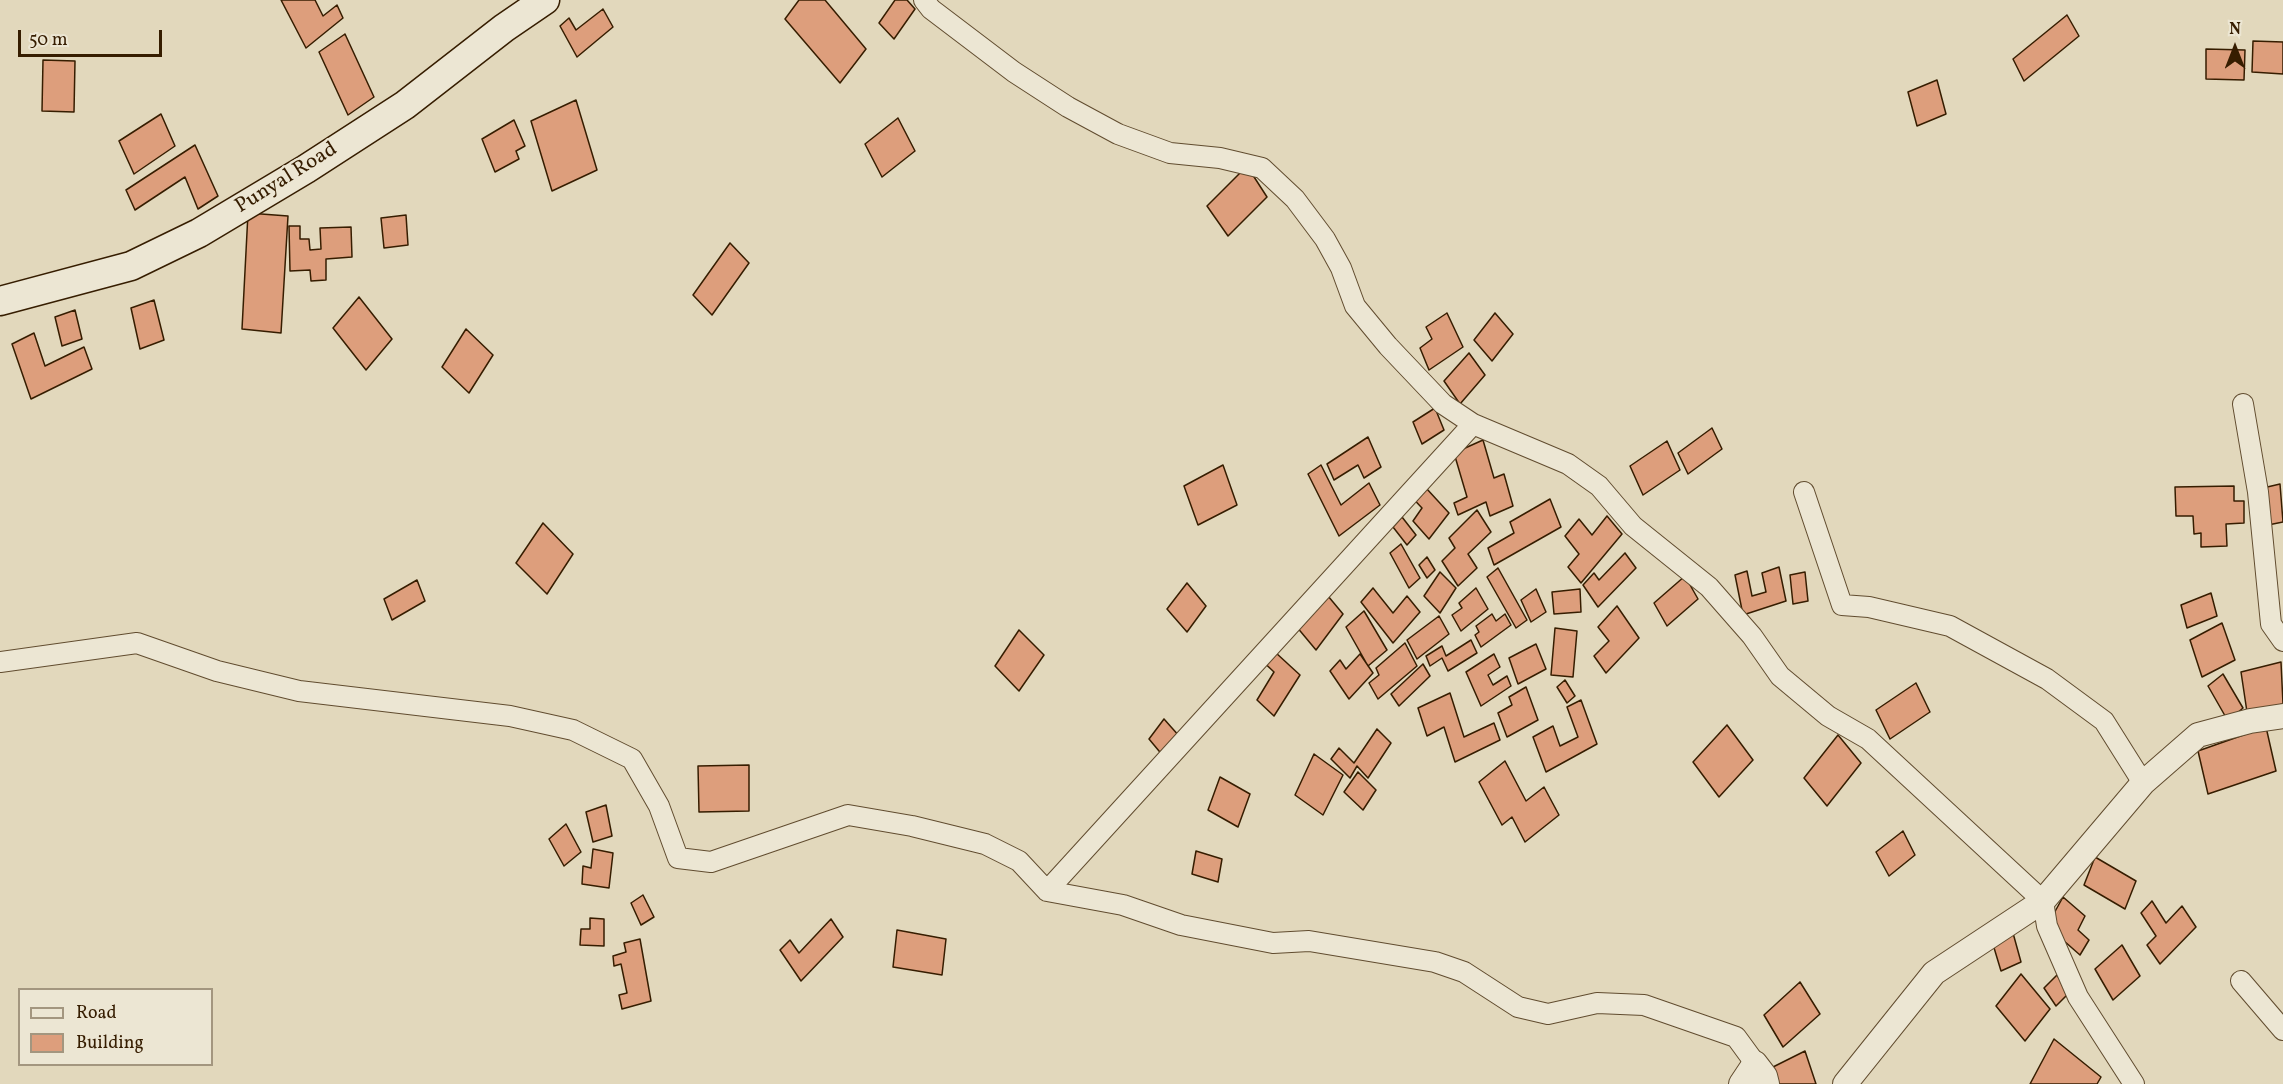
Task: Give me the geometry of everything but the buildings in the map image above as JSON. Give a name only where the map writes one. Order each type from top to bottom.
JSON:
[{"type":"main road","name":"Punyal Road","points":[[0,301],[131,266],[199,233],[306,169],[405,105],[504,28],[545,0]]},
{"type":"street","points":[[924,0],[931,9],[1014,72],[1068,107],[1118,134],[1170,153],[1220,158],[1262,168],[1294,199],[1324,239],[1341,268],[1355,306],[1388,346],[1443,404],[1473,424],[1568,464],[1599,486],[1633,526],[1709,587],[1752,636],[1780,676],[1828,716],[1868,739],[2043,901],[2047,926],[2078,997],[2134,1084]]},
{"type":"street","points":[[2243,404],[2258,492],[2271,624],[2283,641]]},
{"type":"street","points":[[1047,891],[1473,424]]},
{"type":"street","points":[[1804,492],[1842,605],[1869,607],[1950,626],[2047,679],[2104,721],[2143,783]]},
{"type":"street","points":[[0,662],[137,643],[217,671],[299,691],[520,718],[573,730],[632,759],[659,806],[678,858],[711,862],[848,815],[912,826],[984,844],[1019,861],[1047,891],[1123,905],[1181,926],[1273,943],[1309,941],[1435,962],[1464,972],[1518,1007],[1548,1014],[1597,1003],[1644,1005],[1736,1037],[1765,1076],[1767,1084]]},
{"type":"street","points":[[1845,1084],[1934,974],[2043,901],[2143,783],[2198,735],[2250,721],[2283,716]]},
{"type":"street","points":[[2241,981],[2283,1030]]},
{"type":"street","points":[[1741,1084],[1755,1063]]}]
